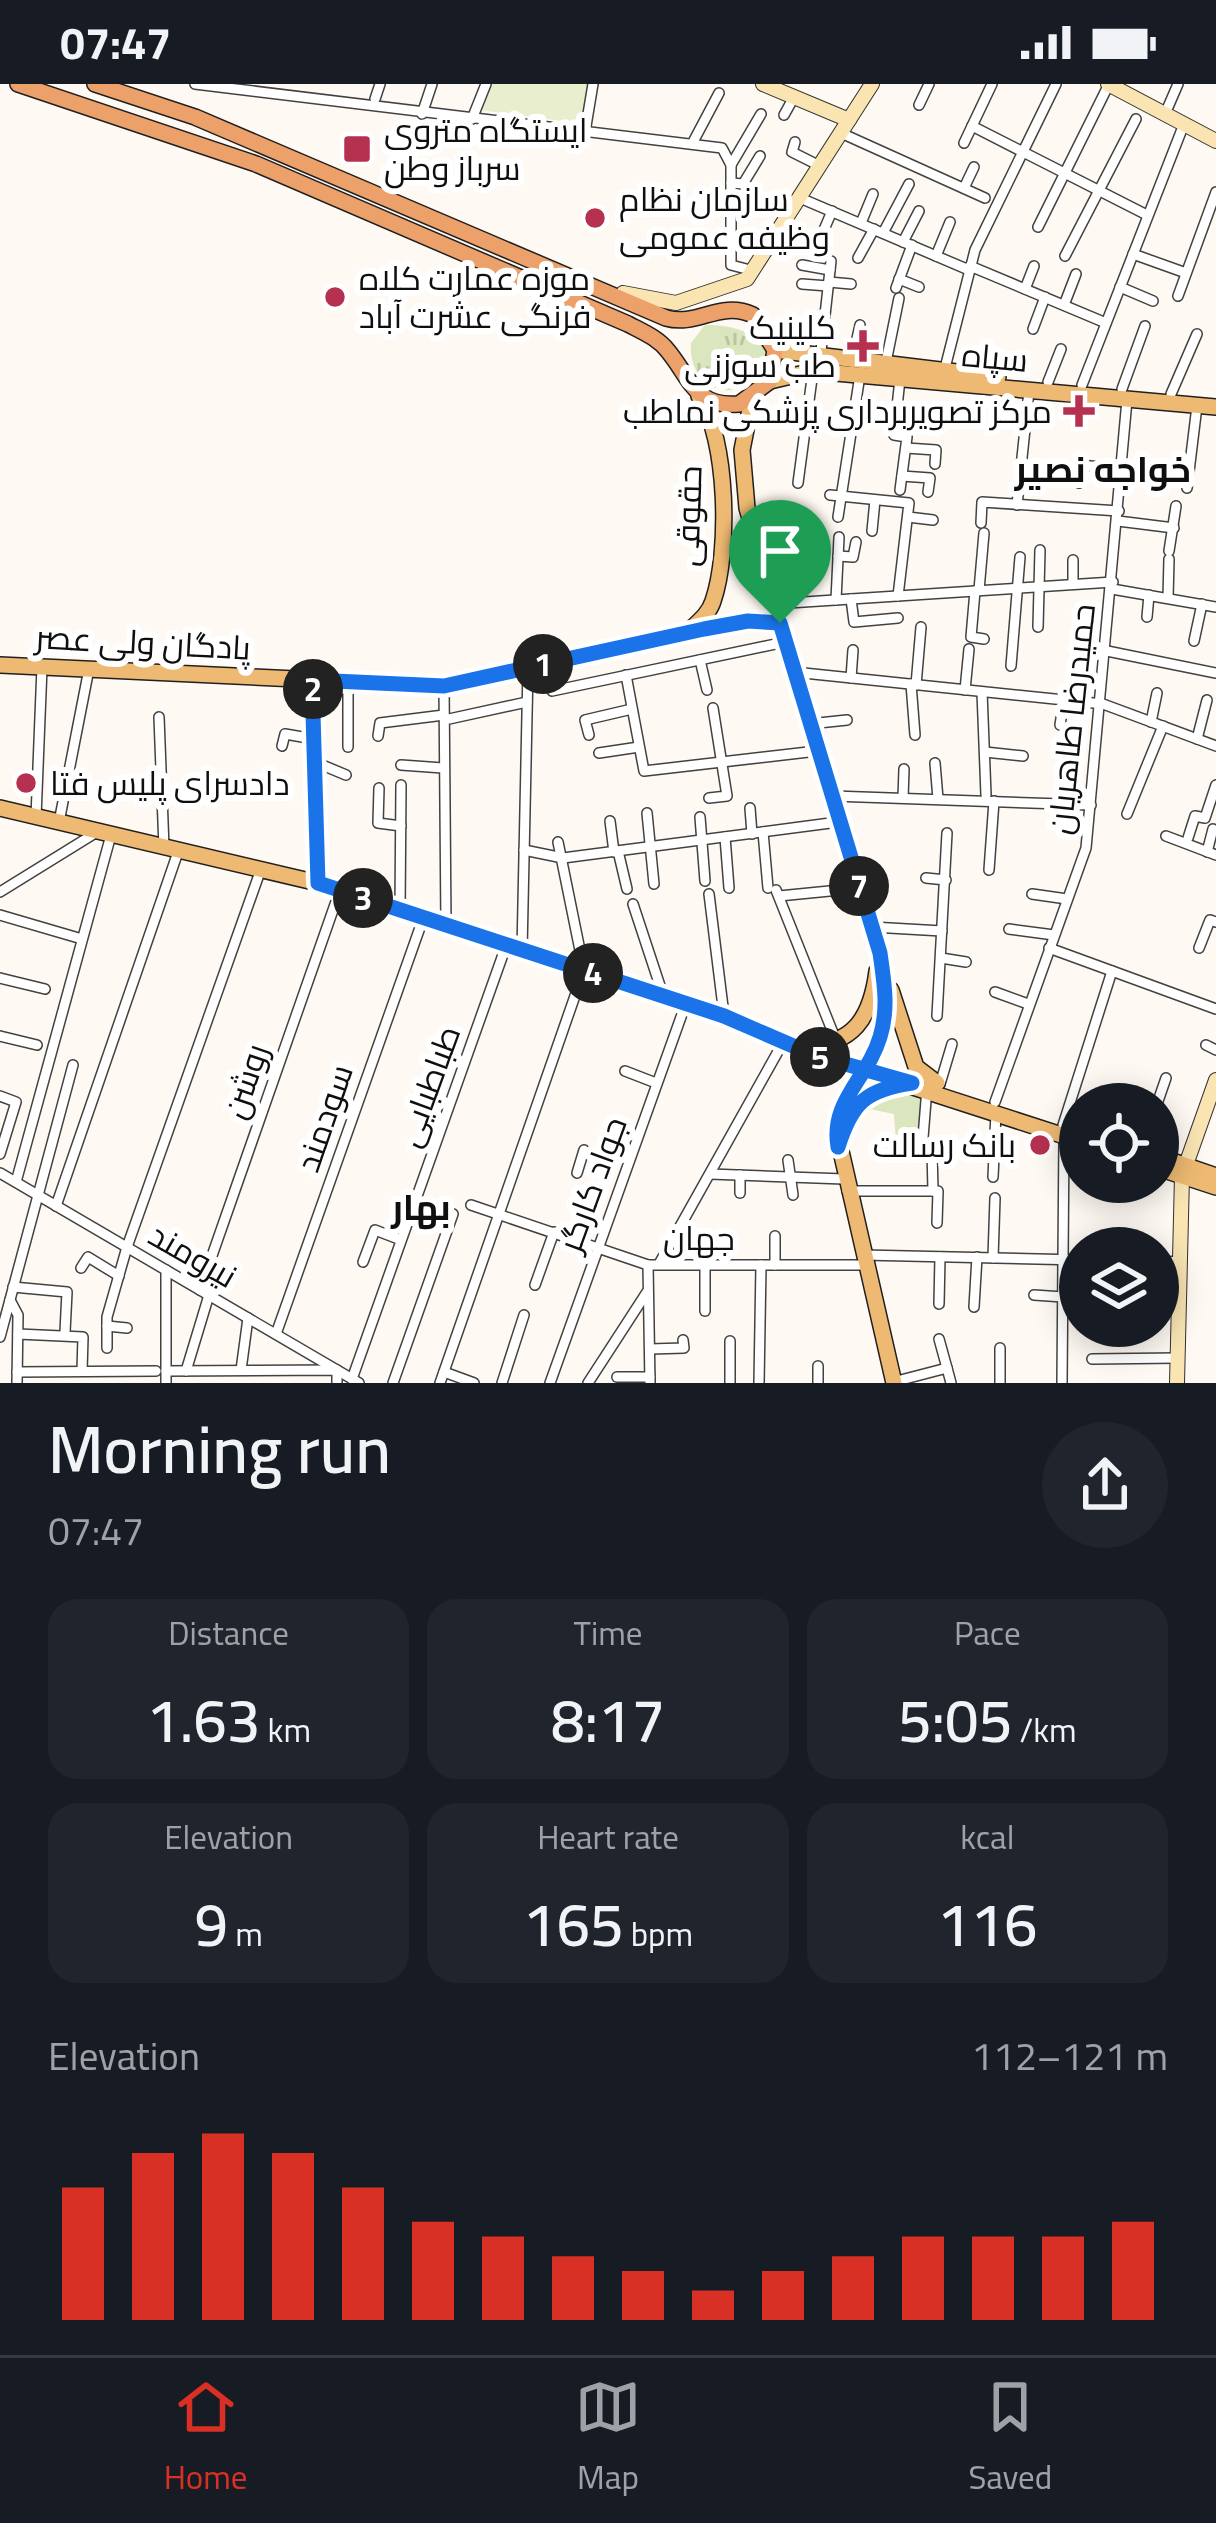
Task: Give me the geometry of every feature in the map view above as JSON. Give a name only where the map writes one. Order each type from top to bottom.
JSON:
[{"type":"highway","points":[[18,84],[236,156],[628,324],[659,341],[699,396],[725,405],[752,399],[770,381],[776,350],[764,325],[740,310],[710,311],[688,324],[195,117],[132,84]]},
{"type":"highway","points":[[95,84],[195,117]]},
{"type":"main road","points":[[763,84],[845,127]]},
{"type":"main road","points":[[578,280],[649,301],[676,303],[729,288],[754,271],[872,84]]},
{"type":"main road","points":[[1108,84],[1216,141]]},
{"type":"main road","name":"سپاه","points":[[776,350],[816,365],[900,379],[1030,391],[1171,394],[1210,402]]},
{"type":"main road","name":"سپاه","points":[[770,381],[816,365]]},
{"type":"main road","name":"سپاه","points":[[856,369],[944,372],[1210,402]]},
{"type":"main road","name":"حقوقی","points":[[687,633],[715,597],[723,476],[717,432],[699,396]]},
{"type":"main road","points":[[752,399],[742,450],[747,508],[838,822],[916,1067],[926,1085]]},
{"type":"main road","name":"پادگان ولی عصر","points":[[0,665],[444,686],[748,621],[780,623]]},
{"type":"main road","points":[[0,808],[318,883],[724,1016],[863,1071],[926,1085],[1059,1129]]},
{"type":"main road","points":[[793,1042],[837,1042],[864,1020],[880,953]]},
{"type":"main road","points":[[880,953],[886,1012],[863,1071],[838,1112],[838,1147],[894,1383]]},
{"type":"main road","points":[[1177,1383],[1183,1171],[1216,1080]]},
{"type":"main road","points":[[838,1147],[846,1119],[864,1095],[926,1085]]},
{"type":"main road","points":[[1179,1169],[1216,1187]]},
{"type":"main road","points":[[1179,1171],[1216,1176]]},
{"type":"street","points":[[196,84],[722,148],[731,165]]},
{"type":"street","points":[[308,100],[312,84]]},
{"type":"street","points":[[375,99],[380,84]]},
{"type":"street","points":[[422,114],[432,84]]},
{"type":"street","points":[[472,119],[486,84]]},
{"type":"street","points":[[585,132],[593,84]]},
{"type":"street","points":[[919,106],[929,84]]},
{"type":"street","points":[[964,143],[992,84]]},
{"type":"street","points":[[944,372],[970,268],[1057,84]]},
{"type":"street","points":[[1038,227],[1108,84]]},
{"type":"street","points":[[1166,114],[1178,84]]},
{"type":"street","points":[[692,144],[719,93]]},
{"type":"street","points":[[784,115],[794,97]]},
{"type":"street","points":[[754,271],[731,265],[730,183],[731,165],[761,114]]},
{"type":"street","points":[[1065,256],[1136,119]]},
{"type":"street","points":[[1082,385],[1184,124]]},
{"type":"street","points":[[972,126],[1147,215]]},
{"type":"street","points":[[845,127],[883,152],[985,198]]},
{"type":"street","points":[[883,152],[890,138]]},
{"type":"street","points":[[795,142],[793,152],[820,166]]},
{"type":"street","points":[[730,183],[743,184],[760,156]]},
{"type":"street","points":[[962,207],[974,166]]},
{"type":"street","points":[[859,258],[909,184]]},
{"type":"street","points":[[1178,296],[1216,192]]},
{"type":"street","points":[[860,223],[873,194]]},
{"type":"street","points":[[800,198],[1106,323]]},
{"type":"street","points":[[817,246],[832,211]]},
{"type":"street","points":[[885,367],[898,288],[919,211]]},
{"type":"street","points":[[936,256],[950,222]]},
{"type":"street","points":[[1133,254],[1186,273]]},
{"type":"street","points":[[802,266],[851,284]]},
{"type":"street","points":[[1025,289],[1034,266]]},
{"type":"street","points":[[1064,305],[1076,274]]},
{"type":"street","points":[[802,284],[830,275]]},
{"type":"street","points":[[798,483],[830,275]]},
{"type":"street","points":[[1120,286],[1153,301]]},
{"type":"street","points":[[898,288],[919,287]]},
{"type":"street","points":[[1033,329],[1045,297]]},
{"type":"street","points":[[838,517],[835,496],[860,325]]},
{"type":"street","name":"حمیدرضا طاهریان","points":[[993,1177],[996,1108],[1028,1004],[1086,848],[1103,704],[1125,394],[1145,326]]},
{"type":"street","points":[[1171,394],[1197,334]]},
{"type":"street","points":[[1048,382],[1060,349]]},
{"type":"street","points":[[900,379],[894,435],[907,437],[900,490]]},
{"type":"street","points":[[1017,505],[1030,391]]},
{"type":"street","points":[[1187,488],[1210,402]]},
{"type":"street","points":[[906,448],[936,450],[935,464]]},
{"type":"street","points":[[1079,483],[1080,465],[1122,469]]},
{"type":"street","points":[[902,476],[930,478],[928,492]]},
{"type":"street","points":[[835,496],[909,503],[898,596]]},
{"type":"street","points":[[872,531],[875,500]]},
{"type":"street","points":[[984,639],[971,637],[982,502],[1046,504],[1174,528]]},
{"type":"street","points":[[1043,521],[1046,504]]},
{"type":"street","points":[[1168,598],[1176,506]]},
{"type":"street","points":[[908,518],[933,520]]},
{"type":"street","points":[[827,618],[839,537]]},
{"type":"street","points":[[838,556],[853,557],[856,542]]},
{"type":"street","points":[[1038,627],[1040,550]]},
{"type":"street","points":[[1011,666],[1020,557]]},
{"type":"street","points":[[1073,560],[1073,584]]},
{"type":"street","points":[[773,604],[1073,584],[1112,585],[1216,607]]},
{"type":"street","points":[[1147,617],[1149,595]]},
{"type":"street","points":[[851,599],[854,622],[898,618]]},
{"type":"street","points":[[1193,640],[1202,604]]},
{"type":"street","points":[[915,735],[914,684],[921,627]]},
{"type":"street","points":[[552,691],[785,642]]},
{"type":"street","points":[[965,690],[969,649]]},
{"type":"street","points":[[851,678],[853,650]]},
{"type":"street","points":[[1107,651],[1216,673]]},
{"type":"street","points":[[700,660],[707,690]]},
{"type":"street","points":[[36,817],[42,667]]},
{"type":"street","name":"طباطبایی","points":[[356,1381],[401,1240],[514,948],[524,850],[528,667]]},
{"type":"street","points":[[59,822],[89,669]]},
{"type":"street","points":[[1060,725],[1075,671]]},
{"type":"street","points":[[794,672],[1103,704],[1216,746]]},
{"type":"street","points":[[626,675],[644,771],[817,751]]},
{"type":"street","points":[[312,680],[318,883]]},
{"type":"street","points":[[348,681],[348,747]]},
{"type":"street","points":[[444,686],[446,926]]},
{"type":"street","points":[[982,692],[990,798],[989,870]]},
{"type":"street","points":[[1127,814],[1157,724],[1157,693]]},
{"type":"street","points":[[1197,739],[1207,700]]},
{"type":"street","points":[[378,736],[380,723],[446,718],[527,702]]},
{"type":"street","points":[[709,798],[727,796],[713,708]]},
{"type":"street","points":[[589,735],[585,720],[632,710]]},
{"type":"street","points":[[56,1206],[171,850],[159,717]]},
{"type":"street","points":[[809,724],[847,720]]},
{"type":"street","points":[[282,746],[285,734],[314,739]]},
{"type":"street","points":[[598,753],[639,747]]},
{"type":"street","points":[[985,752],[1023,756]]},
{"type":"street","points":[[315,762],[346,775]]},
{"type":"street","points":[[935,763],[938,800]]},
{"type":"street","points":[[401,765],[443,767]]},
{"type":"street","points":[[903,798],[904,769]]},
{"type":"street","points":[[710,785],[724,783]]},
{"type":"street","points":[[1188,838],[1195,817],[1205,818],[1216,784]]},
{"type":"street","points":[[400,911],[401,785]]},
{"type":"street","points":[[379,788],[378,823],[401,826]]},
{"type":"street","points":[[830,795],[1091,805]]},
{"type":"street","points":[[750,808],[774,891],[837,1042]]},
{"type":"street","points":[[647,813],[654,884]]},
{"type":"street","points":[[700,817],[705,881]]},
{"type":"street","points":[[610,821],[627,889]]},
{"type":"street","points":[[524,850],[563,858],[838,822]]},
{"type":"street","points":[[1166,836],[1212,853],[1213,830]]},
{"type":"street","points":[[937,1016],[947,833]]},
{"type":"street","points":[[0,892],[104,834]]},
{"type":"street","points":[[16,1182],[82,939],[104,834]]},
{"type":"street","points":[[725,837],[729,888]]},
{"type":"street","points":[[474,1383],[442,1378],[584,970],[558,842]]},
{"type":"street","points":[[107,1348],[107,1327],[127,1247],[261,869]]},
{"type":"street","points":[[926,878],[946,880]]},
{"type":"street","points":[[774,891],[860,888]]},
{"type":"street","name":"روشن","points":[[187,1371],[205,1293],[340,890]]},
{"type":"street","points":[[709,894],[724,1016]]},
{"type":"street","points":[[1032,894],[1067,899]]},
{"type":"street","points":[[633,904],[663,995]]},
{"type":"street","points":[[0,915],[82,939]]},
{"type":"street","name":"سودمند","points":[[283,1370],[281,1338],[423,919]]},
{"type":"street","points":[[1198,948],[1210,920],[1216,922]]},
{"type":"street","points":[[26,941],[32,924]]},
{"type":"street","points":[[872,927],[942,932]]},
{"type":"street","points":[[1009,929],[1054,934]]},
{"type":"street","points":[[1049,948],[1216,1009]]},
{"type":"street","points":[[940,958],[966,962]]},
{"type":"street","points":[[19,982],[23,969]]},
{"type":"street","points":[[1084,1083],[1112,971]]},
{"type":"street","points":[[0,978],[45,989]]},
{"type":"street","points":[[995,992],[1028,1004]]},
{"type":"street","name":"جواد کارگر","points":[[550,1383],[686,1003]]},
{"type":"street","points":[[1,1051],[2,1037],[38,1045]]},
{"type":"street","points":[[617,1377],[650,1380],[648,1290],[653,1265],[793,1042]]},
{"type":"street","points":[[933,1191],[926,1085],[952,1044]]},
{"type":"street","points":[[0,1337],[73,1065]]},
{"type":"street","points":[[625,1071],[656,1083]]},
{"type":"street","points":[[1164,1083],[1166,1078]]},
{"type":"street","points":[[0,1096],[16,1102],[0,1154]]},
{"type":"street","points":[[578,1173],[584,1150]]},
{"type":"street","points":[[788,1160],[793,1196]]},
{"type":"street","name":"نیرومند","points":[[0,1173],[356,1381]]},
{"type":"street","points":[[710,1174],[938,1191],[937,1223]]},
{"type":"street","points":[[740,1175],[740,1193]]},
{"type":"street","points":[[993,1258],[995,1198]]},
{"type":"street","name":"جهان","points":[[471,1205],[653,1265],[940,1257],[1059,1259]]},
{"type":"street","points":[[393,1383],[453,1214]]},
{"type":"street","points":[[363,1262],[374,1231],[401,1240]]},
{"type":"street","points":[[535,1285],[554,1232]]},
{"type":"street","points":[[775,1265],[776,1236]]},
{"type":"street","points":[[81,1268],[88,1257],[119,1276]]},
{"type":"street","points":[[939,1304],[940,1257]]},
{"type":"street","points":[[974,1307],[977,1257]]},
{"type":"street","points":[[705,1265],[705,1311]]},
{"type":"street","points":[[759,1383],[761,1265]]},
{"type":"street","points":[[163,1375],[166,1270]]},
{"type":"street","points":[[13,1287],[67,1292],[65,1332]]},
{"type":"street","points":[[588,1383],[648,1290]]},
{"type":"street","points":[[471,1294],[489,1299]]},
{"type":"street","points":[[1034,1295],[1059,1297]]},
{"type":"street","points":[[10,1300],[18,1315],[17,1377],[187,1371],[214,1377],[241,1370],[337,1370],[337,1383]]},
{"type":"street","points":[[502,1383],[524,1315]]},
{"type":"street","points":[[241,1370],[248,1318]]},
{"type":"street","points":[[107,1327],[127,1328]]},
{"type":"street","points":[[18,1334],[83,1337],[90,1375]]},
{"type":"street","points":[[939,1339],[950,1383]]},
{"type":"street","points":[[650,1349],[684,1348],[683,1340]]},
{"type":"street","points":[[730,1341],[730,1383]]},
{"type":"street","points":[[1062,1347],[1062,1383]]},
{"type":"street","points":[[1000,1348],[1000,1383]]},
{"type":"street","points":[[1092,1359],[1178,1358]]},
{"type":"street","points":[[818,1366],[818,1383]]},
{"type":"street","points":[[894,1383],[947,1368]]},
{"type":"street","points":[[263,1370],[263,1383]]},
{"type":"green space","points":[[490,84],[591,84],[584,124],[480,110]]},
{"type":"green space","points":[[705,325],[734,328],[759,341],[770,357],[762,374],[736,390],[710,385],[699,375],[691,343]]},
{"type":"green space","points":[[899,1090],[923,1099],[919,1141],[896,1143],[894,1114],[865,1108],[873,1097]]},
{"type":"place","name":"ایستگاه متروی سرباز وطن","points":[[357,149]]},
{"type":"place","name":"سازمان نظام وظیفه عمومی","points":[[595,218]]},
{"type":"place","name":"موزه عمارت کلاه فرنگی عشرت آباد","points":[[335,297]]},
{"type":"place","name":"کلینیک طب سوزنی","points":[[863,346]]},
{"type":"place","name":"مرکز تصویربرداری پزشکی نماطب","points":[[1079,411]]},
{"type":"place","name":"دادسرای پلیس فتا","points":[[26,783]]},
{"type":"place","name":"بانک رسالت","points":[[1040,1145]]},
{"type":"district","name":"خواجه نصیر","points":[[1103,469]]},
{"type":"district","name":"بهار","points":[[421,1207]]},
{"type":"route","points":[[780,623],[748,621],[704,629],[444,686],[312,680],[318,883],[724,1016],[801,1045],[814,1055],[863,1071],[912,1083],[883,1088],[857,1101],[838,1147],[836,1118],[840,1106],[863,1071],[871,1058],[876,1047],[886,992],[880,953],[780,623]]}]
